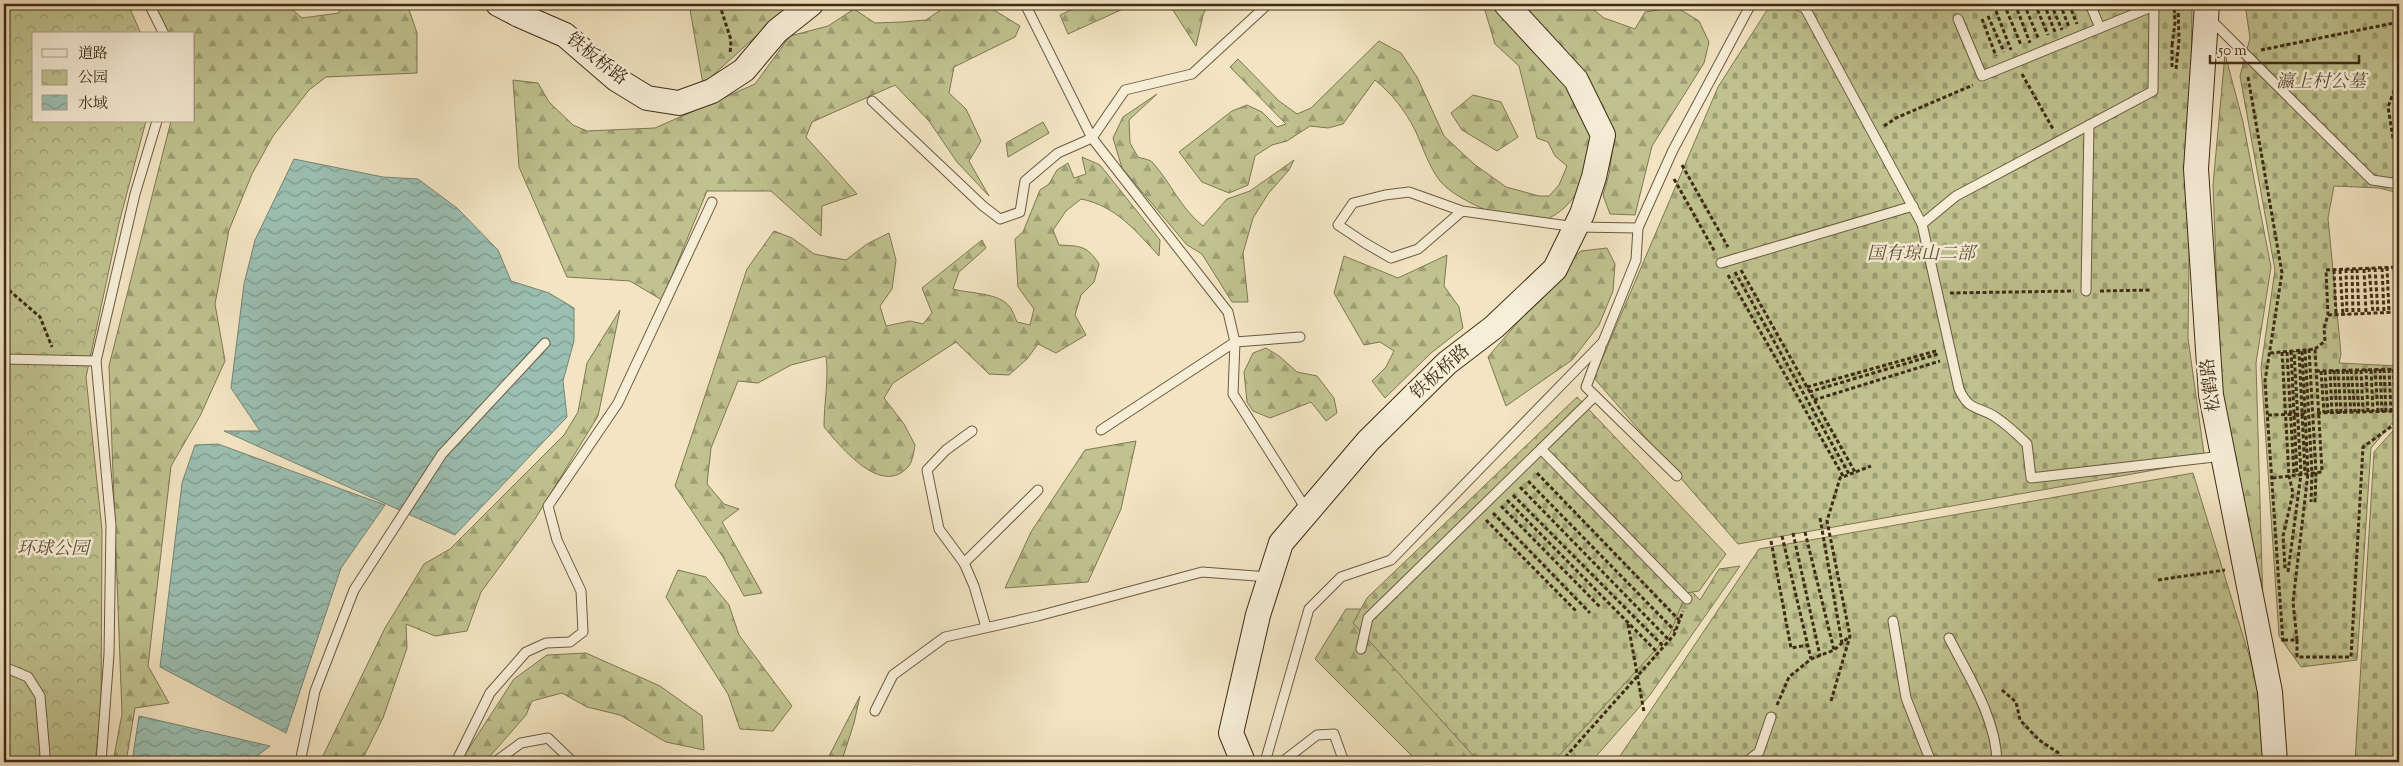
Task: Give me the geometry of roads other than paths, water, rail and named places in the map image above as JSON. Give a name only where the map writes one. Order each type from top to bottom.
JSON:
[{"type":"street","name":"铁板桥路","points":[[498,4],[518,15],[565,35],[616,79],[647,98],[679,103],[712,91],[744,70],[777,31],[810,4]]},
{"type":"street","name":"铁板桥路","points":[[1244,762],[1231,733],[1258,615],[1281,543],[1368,441],[1447,364],[1494,327],[1555,269],[1576,227],[1594,177],[1603,135],[1576,80],[1506,4]]},
{"type":"street","name":"松鹤路","points":[[2206,10],[2196,169],[2211,395],[2270,692],[2275,762]]},
{"type":"lane","points":[[149,4],[163,32]]},
{"type":"lane","points":[[1025,4],[1092,138],[1228,312],[1235,342],[1233,394],[1308,512]]},
{"type":"lane","points":[[872,101],[983,206],[1000,219],[1020,212],[1025,181],[1058,153],[1092,138],[1125,90],[1192,74],[1268,4]]},
{"type":"lane","points":[[1677,476],[1586,387],[1636,260],[1638,228],[1673,150],[1751,4]]},
{"type":"lane","points":[[1794,4],[1806,8],[1922,224],[1956,380],[1964,400],[1972,408],[1992,415],[2027,444],[2031,478],[2223,456]]},
{"type":"lane","points":[[2090,4],[2100,28]]},
{"type":"lane","points":[[1922,224],[1956,196],[2153,91],[2154,5],[1982,76],[1958,19]]},
{"type":"lane","points":[[2206,10],[2244,53],[2372,180],[2399,184]]},
{"type":"lane","points":[[101,762],[109,654],[111,525],[96,360],[135,194],[156,122]]},
{"type":"lane","points":[[2086,291],[2089,125]]},
{"type":"lane","points":[[1462,211],[1418,250],[1392,258],[1365,243],[1338,224],[1354,204],[1409,192],[1462,211],[1576,227],[1638,228]]},
{"type":"lane","points":[[456,762],[490,693],[526,652],[546,643],[570,642],[583,632],[581,591],[557,540],[548,506],[618,403],[712,202]]},
{"type":"lane","points":[[1728,261],[1913,206]]},
{"type":"lane","points":[[1101,430],[1235,342],[1300,336]]},
{"type":"lane","points":[[1265,762],[1309,609],[1341,577],[1391,560],[1603,342]]},
{"type":"lane","points":[[300,762],[315,691],[354,590],[442,454],[545,343]]},
{"type":"lane","points":[[4,359],[96,360]]},
{"type":"lane","points":[[1361,649],[1368,618],[1595,396]]},
{"type":"lane","points":[[972,431],[946,450],[927,470],[939,529],[964,563],[974,586],[986,628]]},
{"type":"lane","points":[[1541,449],[1687,599]]},
{"type":"lane","points":[[964,563],[1038,490]]},
{"type":"lane","points":[[875,711],[893,675],[945,637],[1202,572],[1270,577]]},
{"type":"lane","points":[[1893,621],[1906,698],[1931,762]]},
{"type":"lane","points":[[1949,638],[1979,695],[1997,746],[1997,762]]},
{"type":"lane","points":[[4,667],[28,677],[40,696],[45,755],[42,762]]},
{"type":"lane","points":[[1746,762],[1758,752],[1772,717]]},
{"type":"lane","points":[[1282,762],[1317,735],[1334,734],[1344,762]]},
{"type":"lane","points":[[495,762],[521,743],[548,738],[573,762]]},
{"type":"water","points":[[294,159],[383,177],[418,179],[457,208],[498,250],[511,281],[549,293],[574,308],[574,341],[563,381],[567,417],[455,535],[224,431],[260,431],[231,388],[244,284],[255,240]]},
{"type":"water","points":[[218,444],[385,505],[341,568],[286,733],[160,667],[182,483],[195,445]]},
{"type":"water","points":[[139,716],[270,746],[249,762],[132,762]]},
{"type":"park label","name":"瀛上村公墓","points":[[2321,83]]},
{"type":"park label","name":"国有琼山二部","points":[[1921,255]]},
{"type":"park label","name":"环球公园","points":[[53,550]]}]
